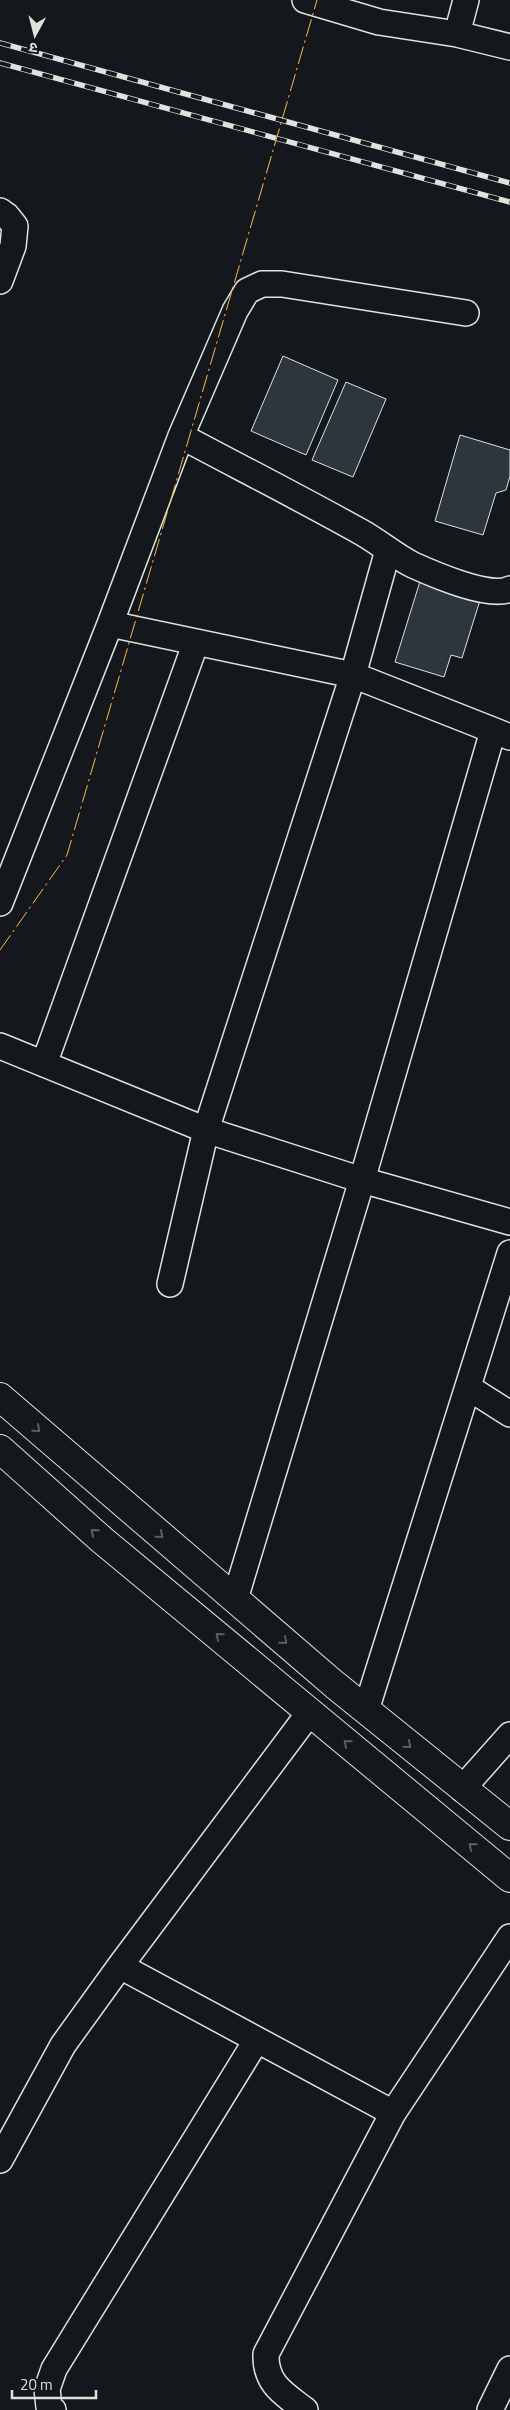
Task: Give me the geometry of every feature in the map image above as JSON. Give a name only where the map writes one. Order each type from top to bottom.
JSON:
[{"type":"highway","points":[[0,1397],[366,1710],[510,1826]]},
{"type":"highway","points":[[0,1449],[102,1540],[510,1878]]},
{"type":"street","points":[[305,0],[379,22],[457,34],[510,47]]},
{"type":"street","points":[[457,34],[466,0]]},
{"type":"street","points":[[0,211],[8,216],[15,226],[13,246],[0,281]]},
{"type":"street","points":[[0,902],[110,624],[181,436],[235,311],[247,291],[262,284],[282,284],[466,313]]},
{"type":"street","points":[[181,436],[363,533],[412,565],[451,580],[491,592],[504,592],[510,589]]},
{"type":"street","points":[[170,1284],[206,1130],[352,675],[388,550]]},
{"type":"street","points":[[110,624],[352,675],[502,734],[362,1180],[235,1599]]},
{"type":"street","points":[[44,1064],[196,642]]},
{"type":"street","points":[[0,1046],[206,1130],[362,1180],[510,1222]]},
{"type":"street","points":[[366,1710],[510,1253]]},
{"type":"street","points":[[469,1388],[510,1414]]},
{"type":"street","points":[[0,2160],[63,2045],[310,1712]]},
{"type":"street","points":[[462,1789],[510,1735]]},
{"type":"street","points":[[305,2410],[272,2382],[266,2368],[266,2354],[394,2113],[510,1937]]},
{"type":"street","points":[[120,1966],[256,2041],[394,2113]]},
{"type":"street","points":[[53,2410],[49,2407],[47,2389],[54,2369],[256,2041]]},
{"type":"street","points":[[490,2410],[510,2369]]},
{"type":"building","points":[[283,356],[338,380],[306,455],[251,431]]},
{"type":"building","points":[[346,382],[386,399],[353,477],[312,460]]},
{"type":"building","points":[[460,435],[510,450],[510,476],[506,490],[496,493],[483,535],[435,521]]},
{"type":"building","points":[[421,578],[481,597],[462,658],[451,655],[444,677],[395,662]]},
{"type":"railway","points":[[0,43],[510,183]]},
{"type":"railway","points":[[0,63],[510,202]]},
{"type":"power","points":[[0,950],[67,855],[317,0]]}]
